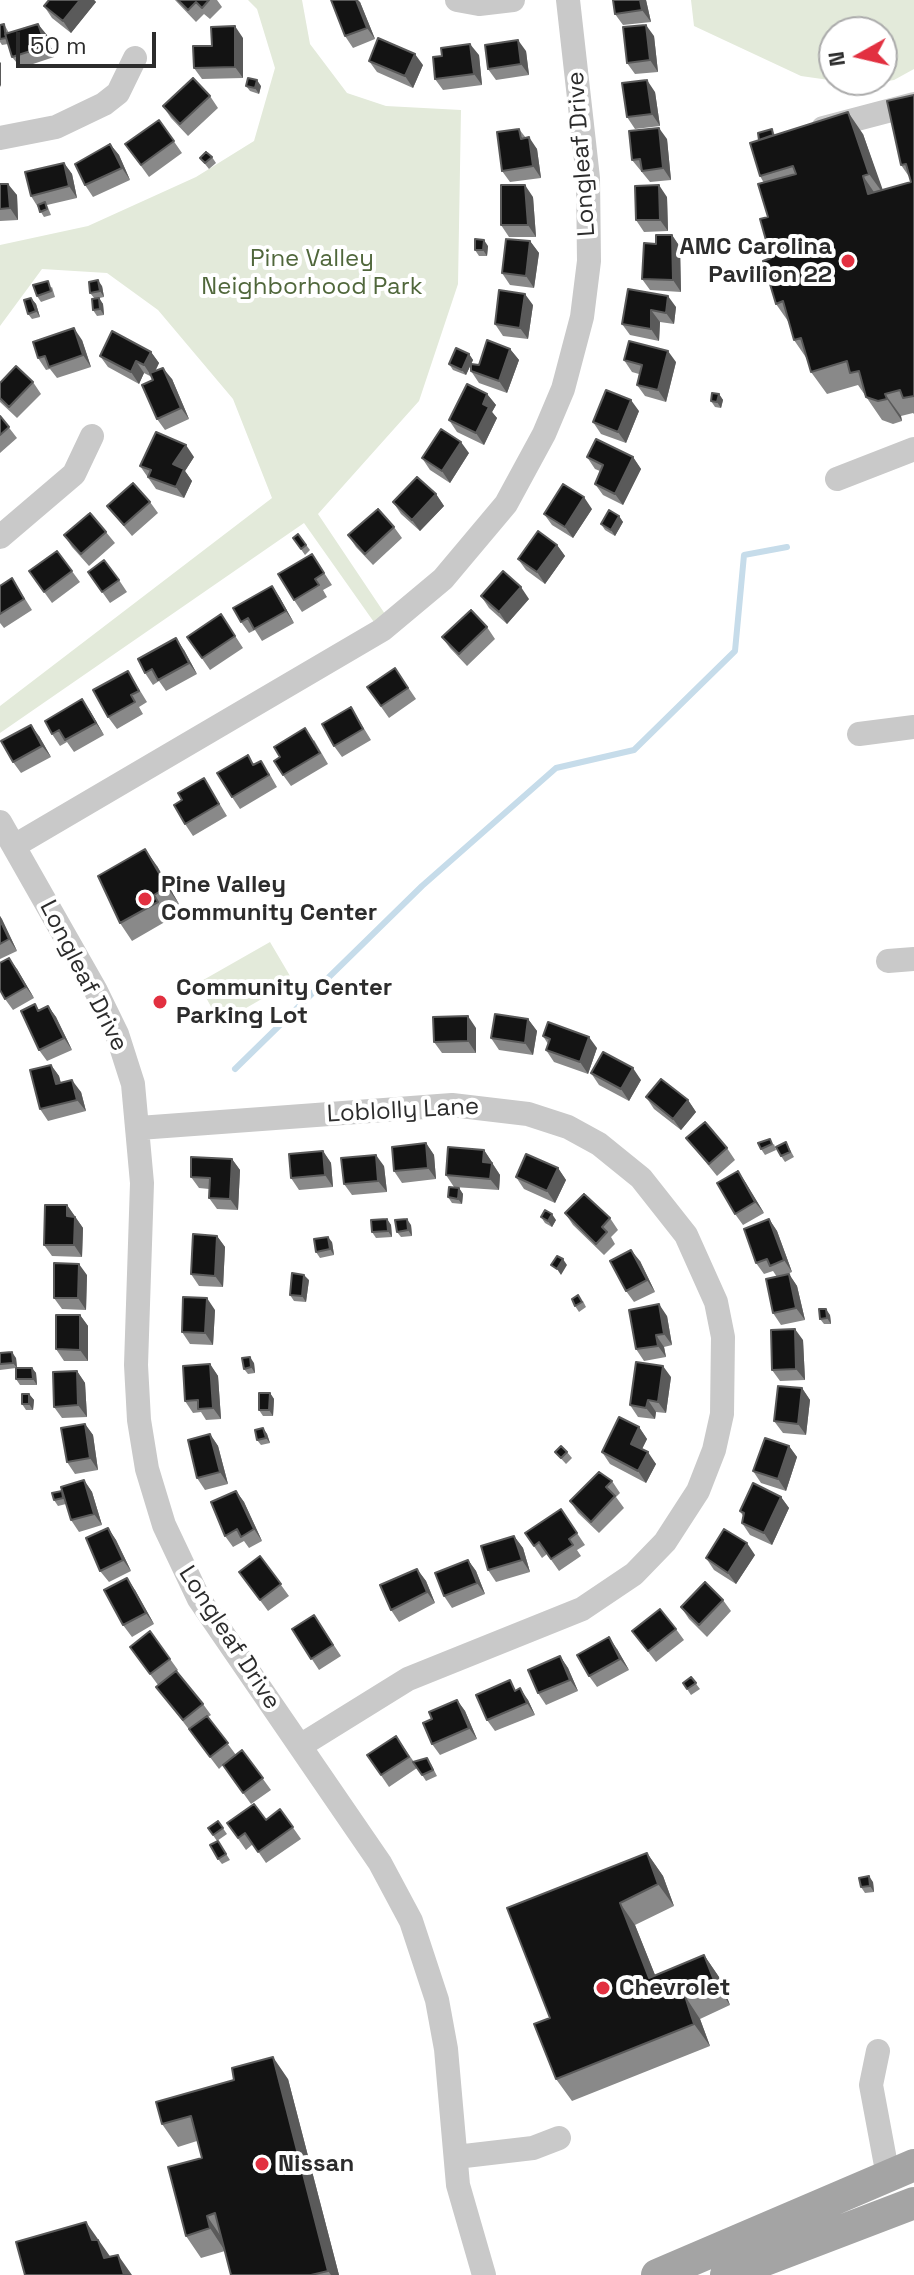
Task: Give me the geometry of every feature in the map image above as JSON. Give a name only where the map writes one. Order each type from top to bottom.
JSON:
[{"type":"main road","points":[[657,2275],[901,2170]]},
{"type":"main road","points":[[726,2275],[914,2203]]},
{"type":"street","points":[[457,0],[479,4],[513,0]]},
{"type":"street","name":"Longleaf Drive","points":[[14,846],[382,630],[443,579],[506,504],[544,434],[563,389],[582,317],[589,261],[588,178],[568,0]]},
{"type":"street","points":[[0,138],[56,127],[104,104],[118,93],[135,58]]},
{"type":"street","points":[[795,135],[914,104]]},
{"type":"street","points":[[0,537],[74,474],[92,436]]},
{"type":"street","points":[[837,479],[914,449]]},
{"type":"street","points":[[859,734],[914,727]]},
{"type":"street","name":"Longleaf Drive","points":[[0,822],[96,991],[129,1067],[139,1128],[142,1183],[136,1365],[139,1420],[147,1469],[174,1553],[199,1599],[380,1863],[411,1921],[437,2000],[446,2049],[456,2157],[466,2220],[484,2275]]},
{"type":"street","points":[[888,961],[914,959]]},
{"type":"street","name":"Loblolly Lane","points":[[139,1128],[452,1105],[528,1114],[568,1127],[599,1144],[641,1178],[686,1235],[716,1302],[723,1337],[722,1414],[714,1450],[698,1491],[665,1542],[634,1574],[582,1609],[408,1679],[300,1746]]},
{"type":"street","points":[[878,2051],[871,2085],[901,2170]]},
{"type":"street","points":[[456,2157],[533,2148],[559,2138]]},
{"type":"green space","name":"Pine Valley Neighborhood Park","points":[[248,0],[302,0],[310,44],[347,93],[386,106],[461,110],[458,284],[419,401],[318,514],[385,614],[376,625],[304,523],[0,733],[0,706],[272,498],[233,399],[158,310],[107,273],[42,269],[0,326],[0,245],[88,226],[196,177],[254,141],[275,68],[257,9]]},
{"type":"green space","points":[[691,0],[914,0],[914,69],[898,78],[898,16],[818,16],[818,78],[801,76],[694,26]]},
{"type":"green space","points":[[270,942],[293,981],[220,1023],[198,983]]},
{"type":"building","points":[[49,0],[80,0],[63,21],[44,6]]},
{"type":"building","points":[[178,0],[209,0],[202,8],[196,2],[188,10]]},
{"type":"building","points":[[331,0],[356,0],[367,28],[345,36]]},
{"type":"building","points":[[613,0],[640,0],[642,10],[615,14]]},
{"type":"building","points":[[4,24],[6,38],[0,39],[0,25]]},
{"type":"building","points":[[38,24],[46,46],[12,57],[5,34]]},
{"type":"building","points":[[646,25],[650,60],[627,63],[623,27]]},
{"type":"building","points":[[235,26],[235,67],[194,68],[193,46],[212,46],[211,27]]},
{"type":"building","points":[[378,38],[415,54],[405,76],[369,61]]},
{"type":"building","points":[[518,40],[521,64],[488,69],[485,45]]},
{"type":"building","points":[[470,44],[474,74],[435,79],[433,57],[442,56],[441,48]]},
{"type":"building","points":[[193,78],[210,96],[180,124],[163,106]]},
{"type":"building","points":[[248,78],[257,80],[255,88],[246,86]]},
{"type":"building","points":[[647,80],[652,114],[627,117],[622,83]]},
{"type":"building","name":"AMC Carolina Pavilion 22","points":[[914,95],[914,396],[903,398],[900,390],[885,394],[887,399],[878,401],[866,397],[859,371],[850,373],[847,361],[811,372],[801,338],[794,340],[783,301],[776,304],[763,261],[771,258],[760,219],[768,217],[758,184],[796,174],[793,166],[760,176],[750,143],[848,112],[869,174],[863,176],[868,194],[911,182],[906,164],[901,165],[887,101]]},
{"type":"building","points":[[159,120],[174,141],[141,165],[125,144]]},
{"type":"building","points":[[659,128],[663,168],[642,171],[640,159],[632,160],[629,131]]},
{"type":"building","points":[[519,129],[521,139],[529,137],[533,166],[502,171],[497,132]]},
{"type":"building","points":[[772,129],[773,135],[759,140],[758,133]]},
{"type":"building","points":[[110,144],[122,168],[85,185],[75,164]]},
{"type":"building","points":[[206,152],[212,157],[205,163],[200,158]]},
{"type":"building","points":[[64,163],[69,186],[31,196],[25,172]]},
{"type":"building","points":[[0,184],[8,184],[10,208],[0,209]]},
{"type":"building","points":[[501,185],[525,185],[528,225],[501,225]]},
{"type":"building","points":[[659,185],[660,220],[636,220],[635,186]]},
{"type":"building","points":[[45,202],[47,209],[40,212],[38,205]]},
{"type":"building","points":[[656,235],[672,235],[673,280],[642,279],[644,243],[656,244]]},
{"type":"building","points":[[475,239],[484,240],[483,250],[475,250]]},
{"type":"building","points":[[506,239],[530,241],[526,276],[502,273]]},
{"type":"building","points":[[98,280],[100,291],[90,293],[89,282]]},
{"type":"building","points":[[48,281],[51,291],[37,296],[33,285]]},
{"type":"building","points":[[628,289],[668,296],[666,313],[651,310],[651,329],[622,324]]},
{"type":"building","points":[[499,290],[525,294],[520,328],[495,324]]},
{"type":"building","points":[[31,298],[36,311],[28,314],[24,300]]},
{"type":"building","points":[[99,298],[100,309],[93,310],[92,299]]},
{"type":"building","points":[[74,328],[83,355],[49,367],[45,356],[38,358],[33,342]]},
{"type":"building","points":[[112,331],[151,352],[144,365],[136,361],[131,372],[100,356]]},
{"type":"building","points":[[487,340],[510,349],[499,381],[471,371],[471,364],[479,365]]},
{"type":"building","points":[[629,341],[668,351],[658,390],[637,385],[642,365],[624,360]]},
{"type":"building","points":[[456,348],[469,354],[462,370],[449,364]]},
{"type":"building","points":[[16,366],[33,382],[9,407],[0,398],[0,383]]},
{"type":"building","points":[[163,368],[181,408],[157,419],[142,385],[153,380],[150,373]]},
{"type":"building","points":[[467,384],[487,394],[483,404],[489,407],[476,433],[449,420]]},
{"type":"building","points":[[606,390],[631,400],[618,432],[593,422]]},
{"type":"building","points":[[712,393],[719,394],[717,402],[711,401]]},
{"type":"building","points":[[0,416],[9,427],[0,435]]},
{"type":"building","points":[[441,429],[461,442],[442,471],[422,458]]},
{"type":"building","points":[[156,432],[186,445],[173,464],[184,469],[176,487],[148,477],[151,470],[140,466]]},
{"type":"building","points":[[596,439],[633,457],[615,494],[595,484],[603,465],[587,457]]},
{"type":"building","points":[[417,477],[436,494],[412,520],[393,502]]},
{"type":"building","points":[[133,483],[150,502],[124,525],[107,506]]},
{"type":"building","points":[[563,484],[584,497],[565,527],[544,514]]},
{"type":"building","points":[[378,509],[394,527],[365,554],[348,535]]},
{"type":"building","points":[[609,510],[619,516],[611,530],[601,524]]},
{"type":"building","points":[[90,513],[106,532],[81,554],[64,535]]},
{"type":"building","points":[[538,531],[557,545],[537,572],[518,559]]},
{"type":"building","points":[[298,534],[306,545],[301,549],[293,538]]},
{"type":"building","points":[[57,551],[72,571],[44,592],[29,571]]},
{"type":"building","points":[[312,554],[324,573],[315,579],[319,585],[294,600],[278,574]]},
{"type":"building","points":[[104,560],[119,580],[102,592],[88,572]]},
{"type":"building","points":[[503,571],[521,587],[499,612],[481,596]]},
{"type":"building","points":[[12,578],[24,599],[0,614],[0,586]]},
{"type":"building","points":[[272,586],[286,611],[254,629],[248,618],[241,622],[233,608]]},
{"type":"building","points":[[471,610],[487,627],[459,654],[442,637]]},
{"type":"building","points":[[221,614],[235,636],[202,658],[187,637]]},
{"type":"building","points":[[176,638],[189,663],[158,680],[152,669],[145,673],[138,659]]},
{"type":"building","points":[[395,668],[408,688],[381,706],[367,687]]},
{"type":"building","points":[[128,671],[139,691],[131,695],[135,702],[108,717],[93,690]]},
{"type":"building","points":[[82,699],[96,723],[65,740],[59,730],[52,734],[45,721]]},
{"type":"building","points":[[351,707],[363,729],[334,746],[322,724]]},
{"type":"building","points":[[31,725],[42,746],[13,762],[1,741]]},
{"type":"building","points":[[305,728],[320,753],[283,775],[274,761],[280,757],[274,747]]},
{"type":"building","points":[[248,755],[253,765],[261,761],[269,775],[232,797],[217,773]]},
{"type":"building","points":[[204,778],[219,804],[185,824],[174,805],[182,800],[178,793]]},
{"type":"building","points":[[145,849],[167,887],[154,895],[158,902],[120,923],[98,876]]},
{"type":"building","points":[[0,920],[9,939],[0,944]]},
{"type":"building","points":[[9,958],[26,987],[5,999],[0,990],[0,963]]},
{"type":"building","points":[[35,1004],[38,1011],[48,1006],[64,1038],[39,1050],[21,1011]]},
{"type":"building","points":[[495,1014],[528,1019],[525,1043],[491,1038]]},
{"type":"building","points":[[468,1016],[468,1041],[434,1042],[433,1017]]},
{"type":"building","points":[[548,1022],[589,1037],[580,1062],[546,1050],[550,1039],[543,1036]]},
{"type":"building","points":[[603,1052],[633,1068],[621,1089],[591,1073]]},
{"type":"building","points":[[51,1065],[56,1084],[72,1080],[77,1100],[40,1109],[30,1070]]},
{"type":"building","points":[[661,1079],[688,1100],[673,1119],[646,1097]]},
{"type":"building","points":[[705,1122],[727,1148],[709,1164],[686,1138]]},
{"type":"building","points":[[770,1139],[772,1144],[761,1149],[758,1143]]},
{"type":"building","points":[[786,1142],[790,1152],[781,1156],[776,1147]]},
{"type":"building","points":[[426,1143],[428,1168],[394,1171],[392,1147]]},
{"type":"building","points":[[448,1147],[484,1150],[483,1162],[492,1163],[490,1179],[446,1175]]},
{"type":"building","points":[[323,1151],[325,1175],[291,1178],[289,1154]]},
{"type":"building","points":[[526,1154],[558,1168],[547,1191],[516,1177]]},
{"type":"building","points":[[376,1155],[378,1181],[344,1184],[341,1158]]},
{"type":"building","points":[[191,1157],[232,1159],[230,1199],[209,1198],[210,1178],[191,1177]]},
{"type":"building","points":[[738,1171],[755,1202],[735,1214],[717,1183]]},
{"type":"building","points":[[449,1187],[459,1188],[458,1199],[448,1197]]},
{"type":"building","points":[[584,1194],[610,1218],[602,1227],[607,1232],[596,1244],[565,1213]]},
{"type":"building","points":[[45,1205],[67,1205],[67,1216],[75,1217],[74,1245],[44,1245]]},
{"type":"building","points":[[545,1210],[552,1214],[548,1221],[541,1217]]},
{"type":"building","points":[[387,1219],[388,1231],[372,1232],[371,1220]]},
{"type":"building","points":[[407,1219],[408,1230],[397,1232],[395,1220]]},
{"type":"building","points":[[769,1219],[784,1260],[770,1266],[767,1259],[756,1263],[744,1229]]},
{"type":"building","points":[[193,1234],[217,1236],[215,1276],[191,1274]]},
{"type":"building","points":[[328,1237],[330,1249],[316,1252],[314,1239]]},
{"type":"building","points":[[631,1250],[647,1280],[626,1291],[610,1261]]},
{"type":"building","points":[[557,1256],[563,1259],[557,1269],[551,1265]]},
{"type":"building","points":[[54,1263],[79,1264],[78,1298],[54,1298]]},
{"type":"building","points":[[292,1273],[304,1275],[302,1296],[290,1295]]},
{"type":"building","points":[[789,1274],[796,1308],[773,1313],[766,1279]]},
{"type":"building","points":[[578,1295],[582,1302],[575,1306],[572,1299]]},
{"type":"building","points":[[183,1297],[207,1298],[205,1333],[182,1332]]},
{"type":"building","points":[[659,1304],[664,1334],[656,1335],[658,1346],[636,1349],[629,1310]]},
{"type":"building","points":[[819,1309],[826,1309],[827,1318],[820,1319]]},
{"type":"building","points":[[56,1315],[80,1315],[80,1350],[56,1349]]},
{"type":"building","points":[[795,1329],[796,1369],[772,1370],[771,1330]]},
{"type":"building","points":[[12,1352],[13,1363],[0,1364],[0,1353]]},
{"type":"building","points":[[250,1357],[251,1367],[244,1369],[242,1358]]},
{"type":"building","points":[[636,1362],[663,1366],[658,1402],[648,1400],[646,1408],[630,1405]]},
{"type":"building","points":[[210,1364],[213,1408],[198,1409],[198,1400],[185,1401],[183,1366]]},
{"type":"building","points":[[16,1368],[32,1368],[33,1379],[16,1379]]},
{"type":"building","points":[[77,1371],[78,1405],[54,1407],[53,1372]]},
{"type":"building","points":[[778,1386],[802,1388],[798,1424],[774,1421]]},
{"type":"building","points":[[259,1393],[270,1393],[269,1410],[259,1410]]},
{"type":"building","points":[[22,1394],[29,1394],[29,1404],[22,1404]]},
{"type":"building","points":[[619,1417],[639,1427],[631,1444],[648,1452],[638,1471],[602,1452]]},
{"type":"building","points":[[85,1424],[90,1458],[67,1462],[61,1428]]},
{"type":"building","points":[[263,1428],[266,1438],[257,1440],[255,1430]]},
{"type":"building","points":[[210,1434],[220,1472],[197,1478],[188,1440]]},
{"type":"building","points":[[765,1438],[789,1446],[778,1479],[753,1471]]},
{"type":"building","points":[[561,1446],[567,1452],[561,1458],[555,1452]]},
{"type":"building","points":[[599,1472],[612,1481],[606,1487],[615,1496],[591,1522],[570,1501]]},
{"type":"building","points":[[84,1480],[94,1514],[71,1520],[61,1487]]},
{"type":"building","points":[[753,1483],[781,1497],[764,1533],[742,1523],[744,1513],[740,1511]]},
{"type":"building","points":[[62,1491],[63,1498],[54,1500],[52,1493]]},
{"type":"building","points":[[236,1491],[254,1529],[241,1537],[237,1529],[225,1536],[211,1502]]},
{"type":"building","points":[[561,1509],[577,1533],[569,1539],[573,1545],[551,1559],[539,1542],[534,1546],[525,1533]]},
{"type":"building","points":[[108,1528],[123,1560],[100,1571],[86,1538]]},
{"type":"building","points":[[724,1529],[747,1543],[728,1573],[706,1558]]},
{"type":"building","points":[[514,1536],[522,1560],[488,1570],[481,1546]]},
{"type":"building","points":[[260,1556],[281,1584],[260,1600],[239,1572]]},
{"type":"building","points":[[468,1560],[477,1583],[444,1596],[435,1573]]},
{"type":"building","points":[[417,1569],[427,1592],[391,1610],[380,1585]]},
{"type":"building","points":[[127,1578],[146,1613],[123,1625],[104,1590]]},
{"type":"building","points":[[705,1582],[723,1600],[699,1625],[681,1607]]},
{"type":"building","points":[[660,1609],[676,1629],[648,1651],[632,1631]]},
{"type":"building","points":[[314,1615],[333,1645],[311,1659],[292,1629]]},
{"type":"building","points":[[150,1631],[170,1659],[150,1674],[130,1647]]},
{"type":"building","points":[[609,1637],[620,1659],[589,1676],[577,1655]]},
{"type":"building","points":[[560,1656],[570,1680],[538,1693],[528,1670]]},
{"type":"building","points":[[176,1671],[203,1704],[183,1720],[156,1687]]},
{"type":"building","points":[[691,1677],[696,1683],[687,1689],[683,1683]]},
{"type":"building","points":[[510,1680],[515,1691],[520,1688],[527,1703],[487,1720],[476,1695]]},
{"type":"building","points":[[457,1700],[469,1728],[432,1744],[423,1723],[432,1719],[429,1712]]},
{"type":"building","points":[[207,1716],[228,1743],[210,1757],[189,1729]]},
{"type":"building","points":[[396,1736],[409,1757],[381,1775],[367,1755]]},
{"type":"building","points":[[242,1750],[263,1778],[243,1793],[223,1765]]},
{"type":"building","points":[[427,1758],[433,1770],[422,1775],[413,1762]]},
{"type":"building","points":[[254,1804],[266,1820],[280,1809],[293,1827],[258,1852],[245,1833],[238,1838],[227,1823]]},
{"type":"building","points":[[218,1821],[223,1828],[213,1835],[208,1828]]},
{"type":"building","points":[[218,1841],[226,1854],[218,1859],[210,1845]]},
{"type":"building","name":"Chevrolet","points":[[647,1853],[658,1884],[620,1903],[649,1978],[704,1955],[715,1983],[685,1996],[694,2024],[556,2079],[534,2024],[550,2018],[507,1908]]},
{"type":"building","points":[[869,1876],[870,1886],[861,1887],[859,1878]]},
{"type":"building","name":"Nissan","points":[[273,2057],[328,2271],[311,2275],[231,2275],[215,2213],[207,2216],[210,2228],[186,2236],[168,2167],[202,2158],[191,2116],[162,2124],[156,2102],[234,2080],[232,2068]]},
{"type":"building","points":[[86,2222],[92,2240],[98,2240],[104,2258],[118,2255],[124,2275],[25,2275],[16,2242]]},
{"type":"waterway","points":[[235,1069],[422,886],[556,768],[634,750],[735,651],[744,555],[787,547]]},
{"type":"place","name":"AMC Carolina Pavilion 22","points":[[848,261]]},
{"type":"place","name":"Pine Valley Community Center","points":[[145,899]]},
{"type":"place","name":"Community Center Parking Lot","points":[[160,1002]]},
{"type":"place","name":"Chevrolet","points":[[603,1988]]},
{"type":"place","name":"Nissan","points":[[262,2164]]}]
